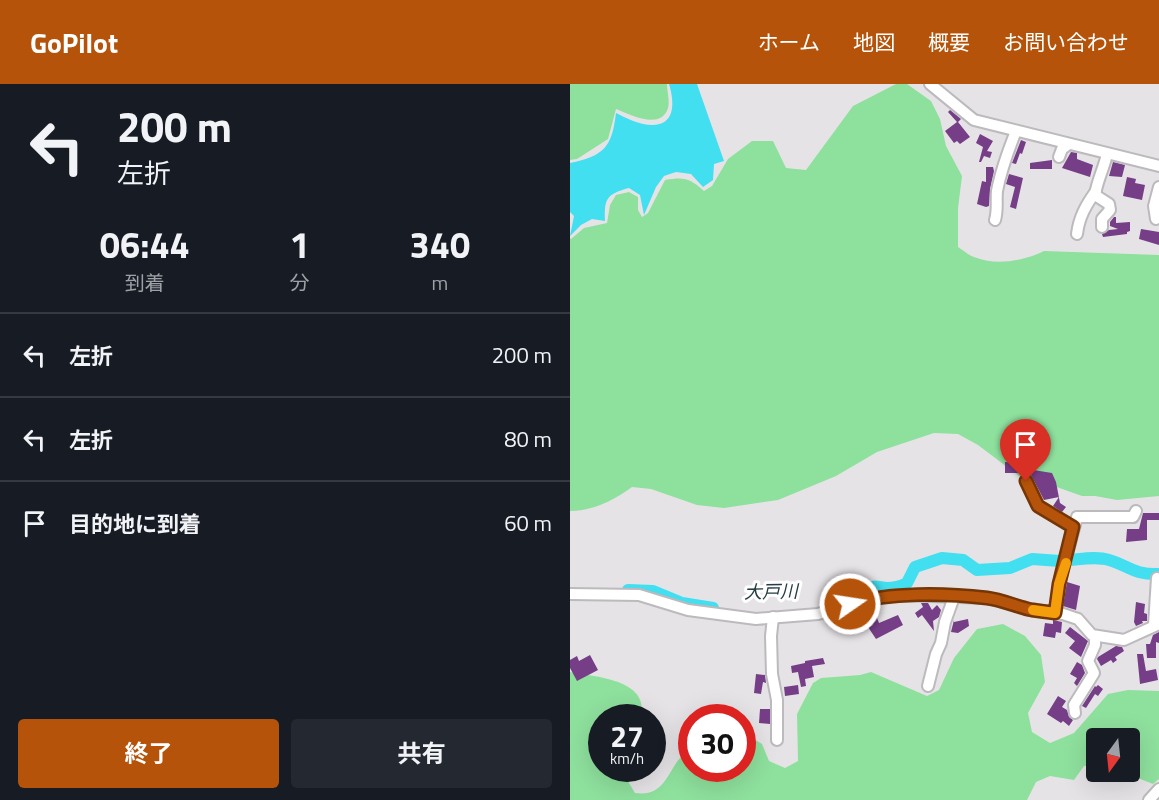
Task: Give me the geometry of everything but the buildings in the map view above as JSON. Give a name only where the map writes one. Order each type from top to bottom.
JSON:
[{"type":"street","points":[[930,84],[974,120],[1159,166]]},
{"type":"street","points":[[995,220],[998,212],[997,190],[1005,159],[1016,131]]},
{"type":"street","points":[[1059,157],[1062,149],[1069,144]]},
{"type":"street","points":[[1077,234],[1084,207],[1096,190],[1104,171],[1107,154]]},
{"type":"street","points":[[1156,219],[1154,206],[1159,187]]},
{"type":"street","points":[[1096,190],[1095,195],[1109,204],[1110,210],[1102,219],[1102,227]]},
{"type":"street","points":[[1026,481],[1038,506],[1073,527]]},
{"type":"street","points":[[1055,613],[1059,584],[1077,517],[1133,517],[1136,511]]},
{"type":"street","points":[[570,594],[639,595],[688,610],[756,619],[818,614],[865,599],[901,595],[988,598],[1078,619],[1092,635],[1124,640],[1157,624],[1157,578]]},
{"type":"street","points":[[928,686],[954,597]]},
{"type":"street","points":[[772,617],[772,674],[777,700],[777,740]]},
{"type":"street","points":[[1075,713],[1074,705],[1094,673],[1088,661],[1095,645],[1095,636]]},
{"type":"street","points":[[1149,800],[1159,789]]},
{"type":"green space","points":[[570,84],[667,84],[668,108],[659,119],[652,120],[636,117],[616,109],[608,139],[577,159],[570,160]]},
{"type":"green space","points":[[896,84],[907,84],[931,101],[940,119],[946,146],[962,176],[958,208],[958,247],[968,254],[982,260],[1000,262],[1019,260],[1044,251],[1159,255],[1159,496],[1117,500],[1082,496],[1051,485],[1023,479],[978,445],[958,434],[934,433],[877,452],[836,476],[778,500],[724,508],[697,505],[651,489],[632,487],[603,504],[579,511],[570,511],[570,238],[584,228],[607,223],[610,205],[616,195],[629,192],[638,197],[638,210],[642,217],[648,213],[665,180],[686,180],[704,191],[712,186],[728,159],[752,141],[773,141],[786,168],[806,170],[853,106]]},
{"type":"green space","points":[[1003,624],[1025,636],[1041,655],[1045,682],[1028,713],[1032,732],[1050,743],[1074,733],[1108,694],[1128,690],[1159,691],[1159,779],[1153,784],[1140,779],[1140,728],[1086,728],[1086,766],[1074,780],[1050,776],[1036,782],[1027,800],[570,800],[570,672],[618,682],[629,687],[642,704],[588,704],[588,782],[629,782],[635,793],[647,793],[656,790],[666,782],[678,761],[678,782],[756,782],[756,740],[762,744],[769,761],[785,768],[798,761],[797,714],[813,683],[821,678],[871,672],[927,696],[939,690],[954,658],[977,629]]},
{"type":"water","points":[[669,84],[697,84],[724,161],[714,164],[713,180],[703,187],[691,174],[676,172],[664,176],[656,187],[644,215],[640,195],[629,188],[616,192],[606,202],[605,221],[592,219],[581,225],[570,236],[574,216],[570,212],[570,163],[591,157],[604,148],[612,134],[616,113],[643,124],[661,124],[667,120],[672,108]]},
{"type":"waterway","name":"大戸川","points":[[854,598],[866,594],[872,587],[890,588],[905,584],[915,567],[942,558],[963,560],[977,570],[1010,568],[1032,559],[1060,561]]},
{"type":"waterway","name":"大戸川","points":[[1070,560],[1104,559],[1137,572],[1159,574]]},
{"type":"waterway","name":"大戸川","points":[[628,590],[653,591],[682,603],[713,608]]},
{"type":"slow traffic","points":[[1033,610],[1055,613],[1059,584],[1066,563]]},
{"type":"route","points":[[850,604],[865,599],[901,595],[988,598],[1055,613],[1059,584],[1073,527],[1038,506],[1026,481]]}]
